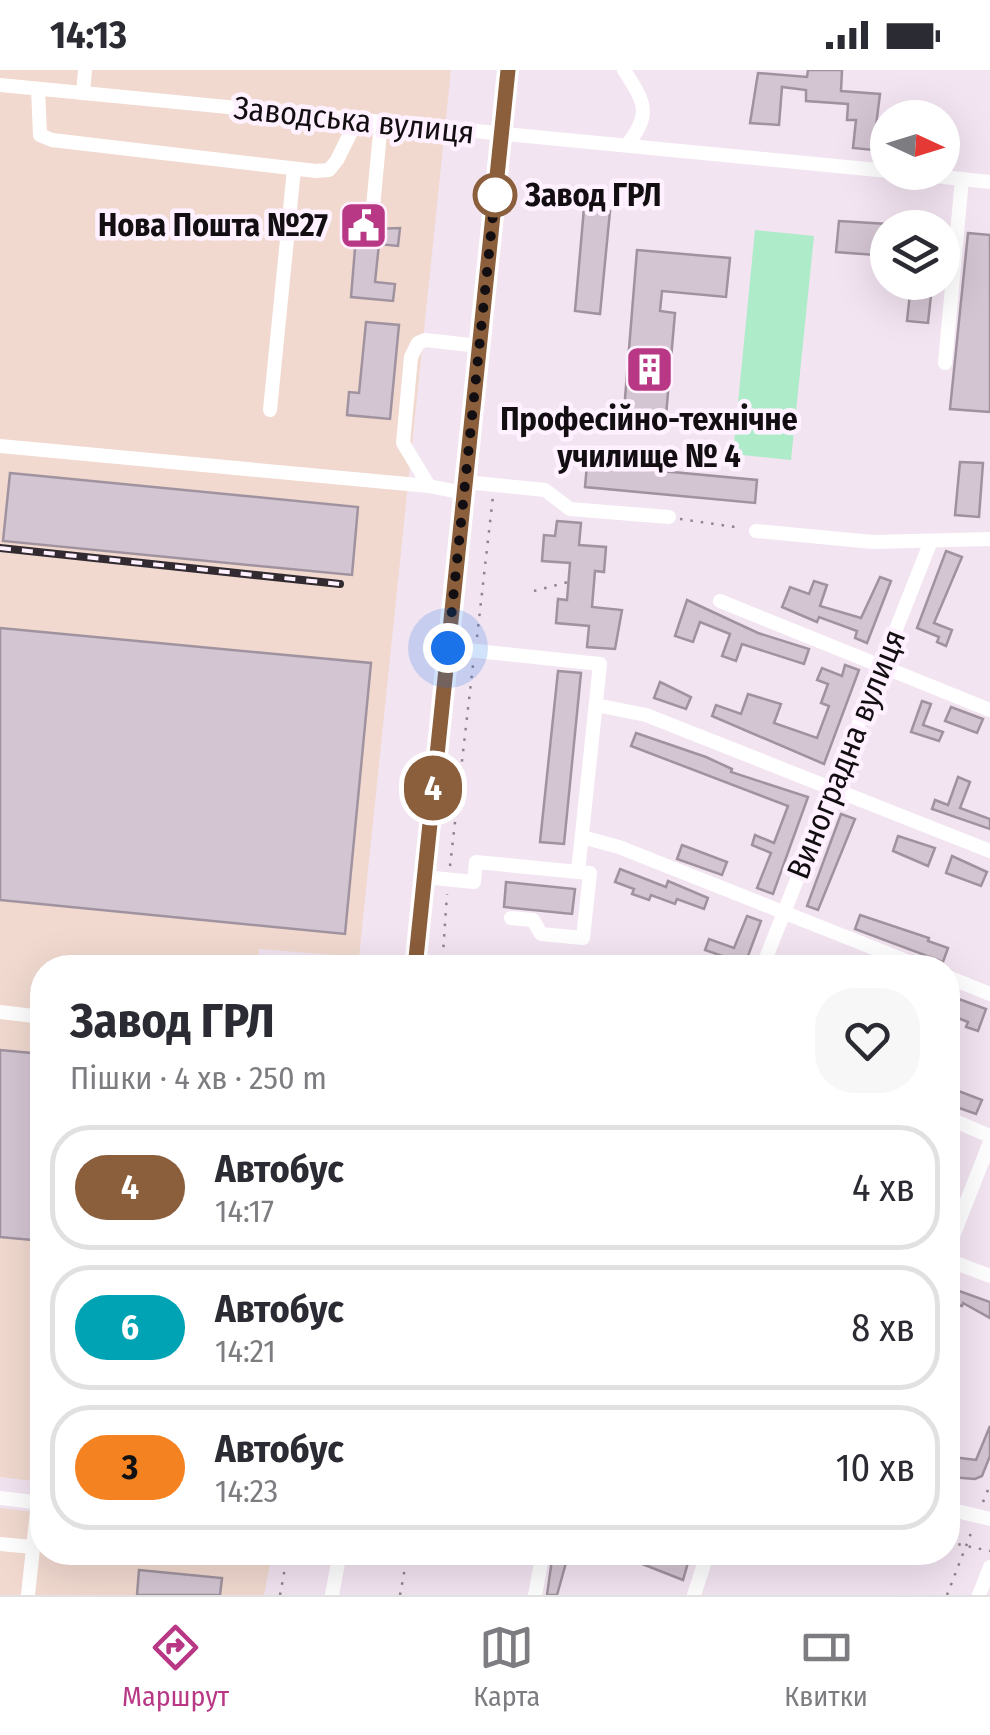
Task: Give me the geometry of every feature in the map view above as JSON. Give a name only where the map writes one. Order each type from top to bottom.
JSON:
[{"type":"street","points":[[83,93],[85,70]]},
{"type":"street","points":[[416,955],[508,70]]},
{"type":"street","points":[[624,70],[641,96],[645,112],[642,126],[627,146]]},
{"type":"street","name":"Заводська вулиця","points":[[0,85],[870,169]]},
{"type":"street","points":[[38,89],[37,125],[40,135],[52,140],[294,169],[329,170],[357,120]]},
{"type":"street","points":[[372,218],[381,122]]},
{"type":"street","points":[[270,410],[294,169]]},
{"type":"street","points":[[945,362],[962,180],[990,182]]},
{"type":"street","points":[[429,486],[403,443],[414,348],[425,340],[479,346]]},
{"type":"street","points":[[0,446],[429,486],[494,485],[545,490],[570,509],[669,517]]},
{"type":"street","points":[[756,530],[874,542],[990,539]]},
{"type":"street","name":"Виноградна вулиця","points":[[767,955],[931,540]]},
{"type":"street","points":[[720,601],[990,710]]},
{"type":"street","points":[[448,648],[600,664],[578,872]]},
{"type":"street","points":[[596,705],[646,715],[990,850]]},
{"type":"street","points":[[582,837],[619,846],[891,955]]},
{"type":"street","points":[[424,877],[474,882],[476,862],[590,873],[583,938],[541,934],[533,920],[512,918]]},
{"type":"street","points":[[960,982],[990,994]]},
{"type":"street","points":[[0,1012],[30,1016]]},
{"type":"street","points":[[960,1124],[990,1139],[960,1218]]},
{"type":"street","points":[[960,1265],[990,1276]]},
{"type":"street","points":[[0,1498],[30,1501]]},
{"type":"street","points":[[0,1544],[30,1547]]},
{"type":"street","points":[[28,1595],[31,1565]]},
{"type":"street","points":[[332,1595],[338,1565]]},
{"type":"street","points":[[535,1595],[541,1565]]},
{"type":"street","points":[[694,1595],[704,1565]]},
{"type":"street","points":[[978,1595],[990,1567]]},
{"type":"path","points":[[443,955],[448,879],[494,485]]},
{"type":"path","points":[[669,517],[756,530]]},
{"type":"path","points":[[534,590],[568,582]]},
{"type":"path","points":[[960,1561],[984,1518],[990,1485]]},
{"type":"path","points":[[960,1545],[990,1551]]},
{"type":"path","points":[[280,1595],[286,1565]]},
{"type":"path","points":[[400,1595],[406,1565]]},
{"type":"path","points":[[947,1595],[959,1565]]},
{"type":"shaded area","points":[[0,70],[451,70],[359,955],[259,949],[258,955],[30,955],[30,1481],[0,1477]]},
{"type":"shaded area","points":[[0,1508],[30,1512],[30,1565],[270,1565],[264,1595],[0,1595]]},
{"type":"green space","points":[[755,230],[814,236],[791,460],[733,454]]},
{"type":"building","points":[[808,70],[842,70],[841,91],[880,94],[879,100],[870,100],[870,150],[853,148],[856,120],[847,120],[848,104],[806,101],[806,90],[782,87],[779,125],[750,123],[758,73],[807,77]]},
{"type":"building","points":[[584,208],[610,211],[600,314],[575,311]]},
{"type":"building","points":[[839,221],[870,223],[870,255],[836,252]]},
{"type":"building","points":[[357,224],[372,229],[400,228],[398,246],[379,244],[375,282],[395,284],[393,301],[351,297]]},
{"type":"building","points":[[968,233],[990,235],[990,412],[950,409]]},
{"type":"building","name":"Професійно-технічне училище № 4","points":[[637,250],[730,258],[726,297],[662,291],[660,311],[675,313],[665,427],[623,423]]},
{"type":"building","points":[[909,300],[930,300],[928,323],[907,321]]},
{"type":"building","points":[[366,322],[399,325],[390,419],[347,415],[349,392],[359,393]]},
{"type":"building","points":[[960,462],[983,463],[979,517],[955,515]]},
{"type":"building","points":[[587,464],[757,480],[755,503],[585,487]]},
{"type":"building","points":[[10,473],[358,507],[352,575],[3,541]]},
{"type":"building","points":[[557,521],[581,523],[579,545],[606,547],[604,572],[595,571],[592,607],[622,610],[615,649],[587,647],[589,626],[556,623],[558,599],[567,600],[570,563],[542,561],[544,535],[555,536]]},
{"type":"building","points":[[946,551],[962,557],[934,623],[952,630],[946,646],[937,642],[939,637],[917,628]]},
{"type":"building","points":[[880,577],[891,581],[867,643],[855,638],[857,631],[819,617],[817,622],[782,607],[790,587],[809,594],[814,581],[827,585],[820,606],[861,618]]},
{"type":"building","points":[[687,600],[758,633],[809,649],[804,664],[742,644],[736,661],[722,656],[730,634],[700,622],[693,642],[675,636]]},
{"type":"building","points":[[0,628],[371,663],[345,934],[0,900]]},
{"type":"building","points":[[845,665],[859,670],[824,764],[712,716],[716,705],[741,714],[748,694],[781,704],[774,723],[817,738],[829,706],[821,703],[828,684],[817,680],[822,668],[842,676]]},
{"type":"building","points":[[558,671],[581,673],[564,844],[540,842]]},
{"type":"building","points":[[660,682],[691,697],[686,709],[654,698]]},
{"type":"building","points":[[922,701],[931,704],[923,725],[943,732],[939,741],[911,732]]},
{"type":"building","points":[[951,707],[983,719],[977,733],[945,721]]},
{"type":"building","points":[[636,733],[706,757],[732,769],[731,772],[808,797],[773,894],[757,888],[771,853],[752,845],[755,835],[774,843],[788,806],[631,746]]},
{"type":"building","points":[[958,777],[970,782],[960,808],[990,819],[990,829],[932,809],[935,800],[948,805]]},
{"type":"building","points":[[841,814],[855,819],[818,910],[807,906]]},
{"type":"building","points":[[898,836],[935,848],[928,866],[893,851]]},
{"type":"building","points":[[682,845],[727,862],[722,875],[677,859]]},
{"type":"building","points":[[952,856],[987,872],[981,886],[946,873]]},
{"type":"building","points":[[620,869],[666,887],[668,881],[708,898],[704,909],[677,899],[675,904],[651,895],[649,900],[632,894],[634,889],[615,882]]},
{"type":"building","points":[[506,882],[575,889],[572,914],[504,907]]},
{"type":"building","points":[[860,915],[948,948],[946,955],[924,955],[855,929]]},
{"type":"building","points":[[747,916],[761,921],[748,955],[719,955],[705,950],[709,939],[734,948]]},
{"type":"building","points":[[960,999],[986,1009],[978,1031],[966,1027],[968,1022],[960,1019]]},
{"type":"building","points":[[0,1050],[30,1053],[30,1240],[0,1237]]},
{"type":"building","points":[[960,1092],[982,1100],[976,1114],[960,1108]]},
{"type":"building","points":[[960,1291],[990,1302],[990,1318],[963,1303],[962,1306]]},
{"type":"building","points":[[990,1426],[990,1456],[982,1476],[960,1478],[960,1458],[976,1460]]},
{"type":"building","points":[[551,1565],[565,1565],[557,1595],[547,1595]]},
{"type":"building","points":[[645,1565],[687,1565],[683,1580]]},
{"type":"building","points":[[139,1570],[222,1578],[220,1595],[137,1595]]},
{"type":"railway","points":[[0,548],[340,584]]},
{"type":"bus line","name":"4","points":[[416,955],[508,70]]},
{"type":"place","name":"Завод ГРЛ","points":[[495,195]]},
{"type":"place","name":"Нова Пошта №27","points":[[363,225]]},
{"type":"place","name":"Професійно-технічне училище № 4","points":[[649,369]]},
{"type":"route","points":[[448,648],[495,195]]}]
